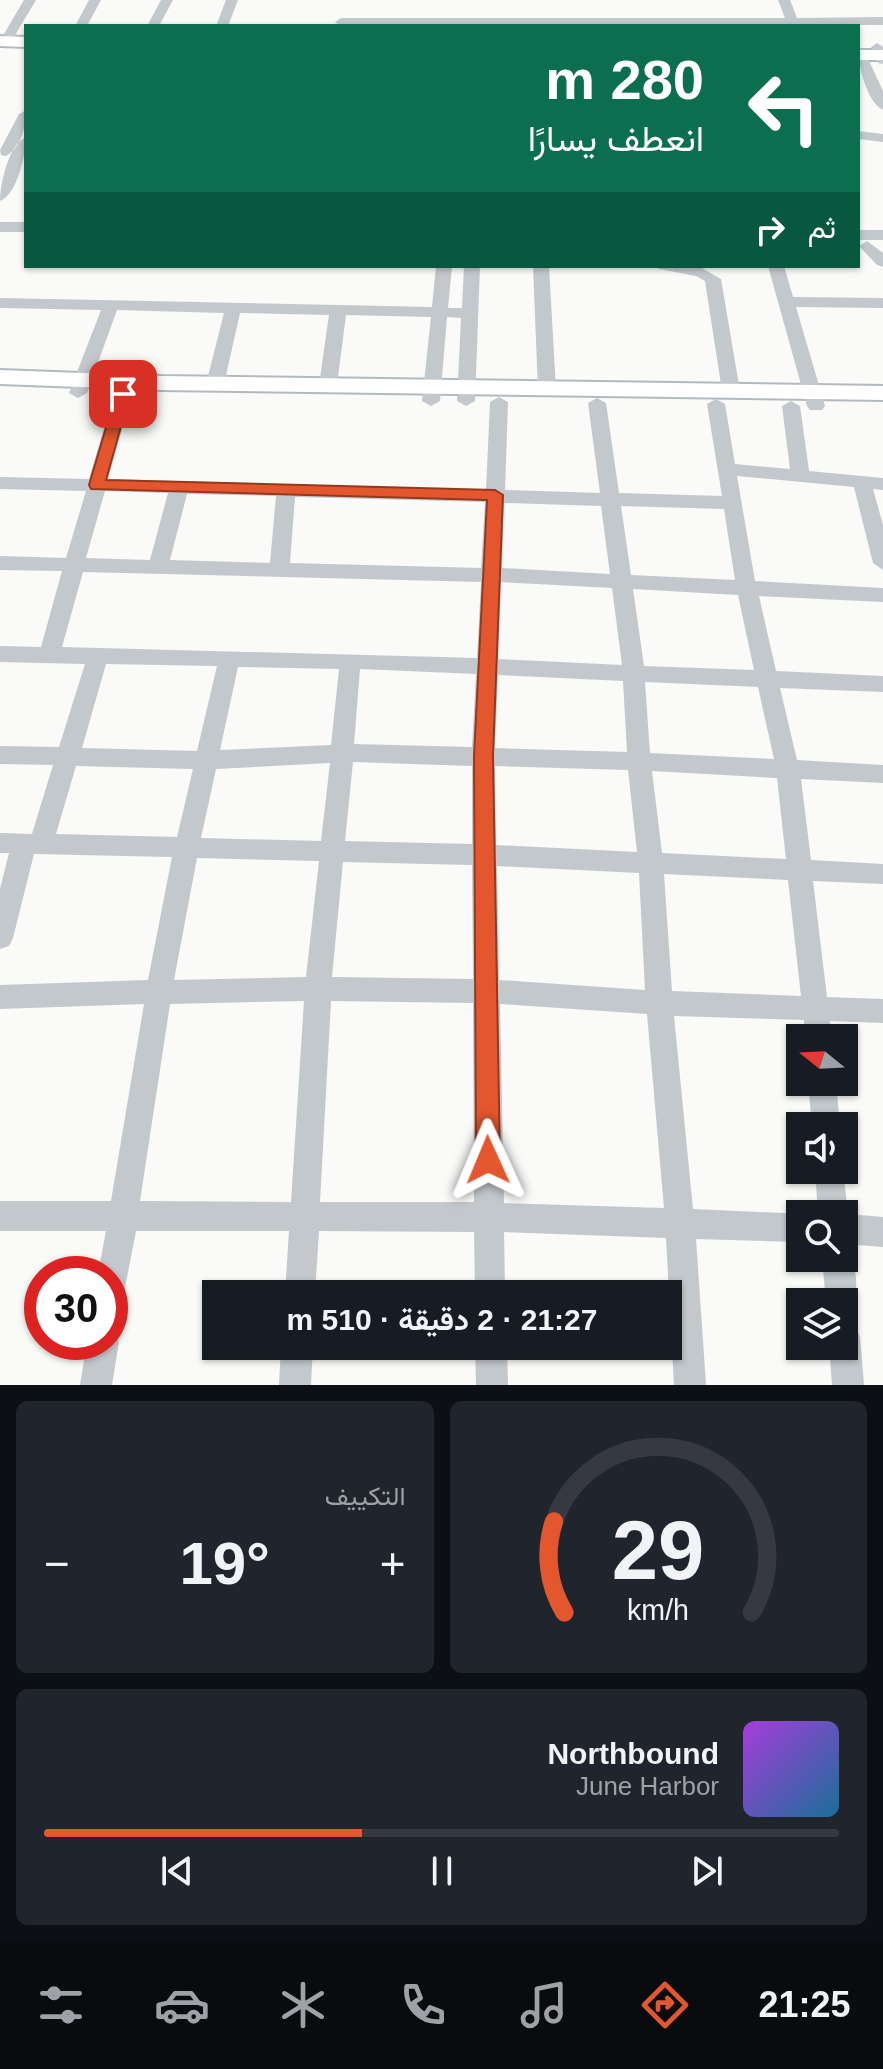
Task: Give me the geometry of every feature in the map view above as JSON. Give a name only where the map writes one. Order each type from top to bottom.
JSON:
[{"type":"main road","points":[[0,377],[123,394],[467,394],[547,390],[815,399],[883,393]]},
{"type":"main road","points":[[0,390],[215,384],[328,385],[431,393]]},
{"type":"main road","points":[[467,394],[499,402],[597,403],[724,398],[791,406],[815,399],[883,407]]},
{"type":"street","points":[[12,37],[30,0]]},
{"type":"street","points":[[82,24],[95,0]]},
{"type":"street","points":[[154,24],[167,0]]},
{"type":"street","points":[[223,24],[232,0]]},
{"type":"street","points":[[784,0],[792,24]]},
{"type":"street","points":[[341,20],[711,17],[792,24],[880,21],[869,3]]},
{"type":"street","points":[[860,97],[882,102],[871,52]]},
{"type":"street","points":[[0,162],[24,118]]},
{"type":"street","points":[[860,135],[883,138]]},
{"type":"street","points":[[0,197],[13,140]]},
{"type":"street","points":[[0,227],[24,227]]},
{"type":"street","points":[[883,235],[866,243],[883,262]]},
{"type":"street","points":[[0,237],[24,238]]},
{"type":"street","points":[[431,393],[444,268]]},
{"type":"street","points":[[467,394],[472,268]]},
{"type":"street","points":[[541,268],[547,390]]},
{"type":"street","points":[[670,268],[700,272],[713,279],[732,503],[746,586],[788,770],[818,1024]]},
{"type":"street","points":[[777,268],[815,399]]},
{"type":"street","points":[[787,302],[883,303]]},
{"type":"street","points":[[0,303],[110,308],[470,313]]},
{"type":"street","points":[[80,386],[110,308]]},
{"type":"street","points":[[215,384],[233,310]]},
{"type":"street","points":[[328,385],[338,312]]},
{"type":"street","points":[[49,655],[123,394]]},
{"type":"street","points":[[490,1280],[483,756],[499,402]]},
{"type":"street","points":[[597,403],[634,674],[639,761],[651,864],[659,1003],[680,1224],[690,1385]]},
{"type":"street","points":[[791,406],[800,476]]},
{"type":"street","points":[[728,469],[883,484]]},
{"type":"street","points":[[862,482],[883,563]]},
{"type":"street","points":[[0,483],[732,503]]},
{"type":"street","points":[[158,567],[179,488]]},
{"type":"street","points":[[280,569],[286,489]]},
{"type":"street","points":[[0,563],[493,575],[883,595]]},
{"type":"street","points":[[0,654],[350,661],[883,684]]},
{"type":"street","points":[[0,938],[22,844],[67,757],[98,656]]},
{"type":"street","points":[[117,1256],[159,992],[186,849],[229,659]]},
{"type":"street","points":[[301,1280],[318,989],[334,851],[350,661]]},
{"type":"street","points":[[0,755],[206,760],[342,753],[483,756],[883,774]]},
{"type":"street","points":[[22,844],[486,855],[883,874]]},
{"type":"street","points":[[0,997],[318,989],[486,991],[659,1003],[883,1011]]},
{"type":"street","points":[[0,1216],[488,1217],[786,1227]]},
{"type":"street","points":[[858,1230],[883,1232]]},
{"type":"street","points":[[96,1385],[100,1360]]},
{"type":"street","points":[[295,1385],[296,1360]]},
{"type":"street","points":[[491,1360],[492,1385]]},
{"type":"street","points":[[846,1360],[848,1385]]},
{"type":"route","points":[[123,394],[97,485],[495,495],[483,756],[488,1160]]}]
